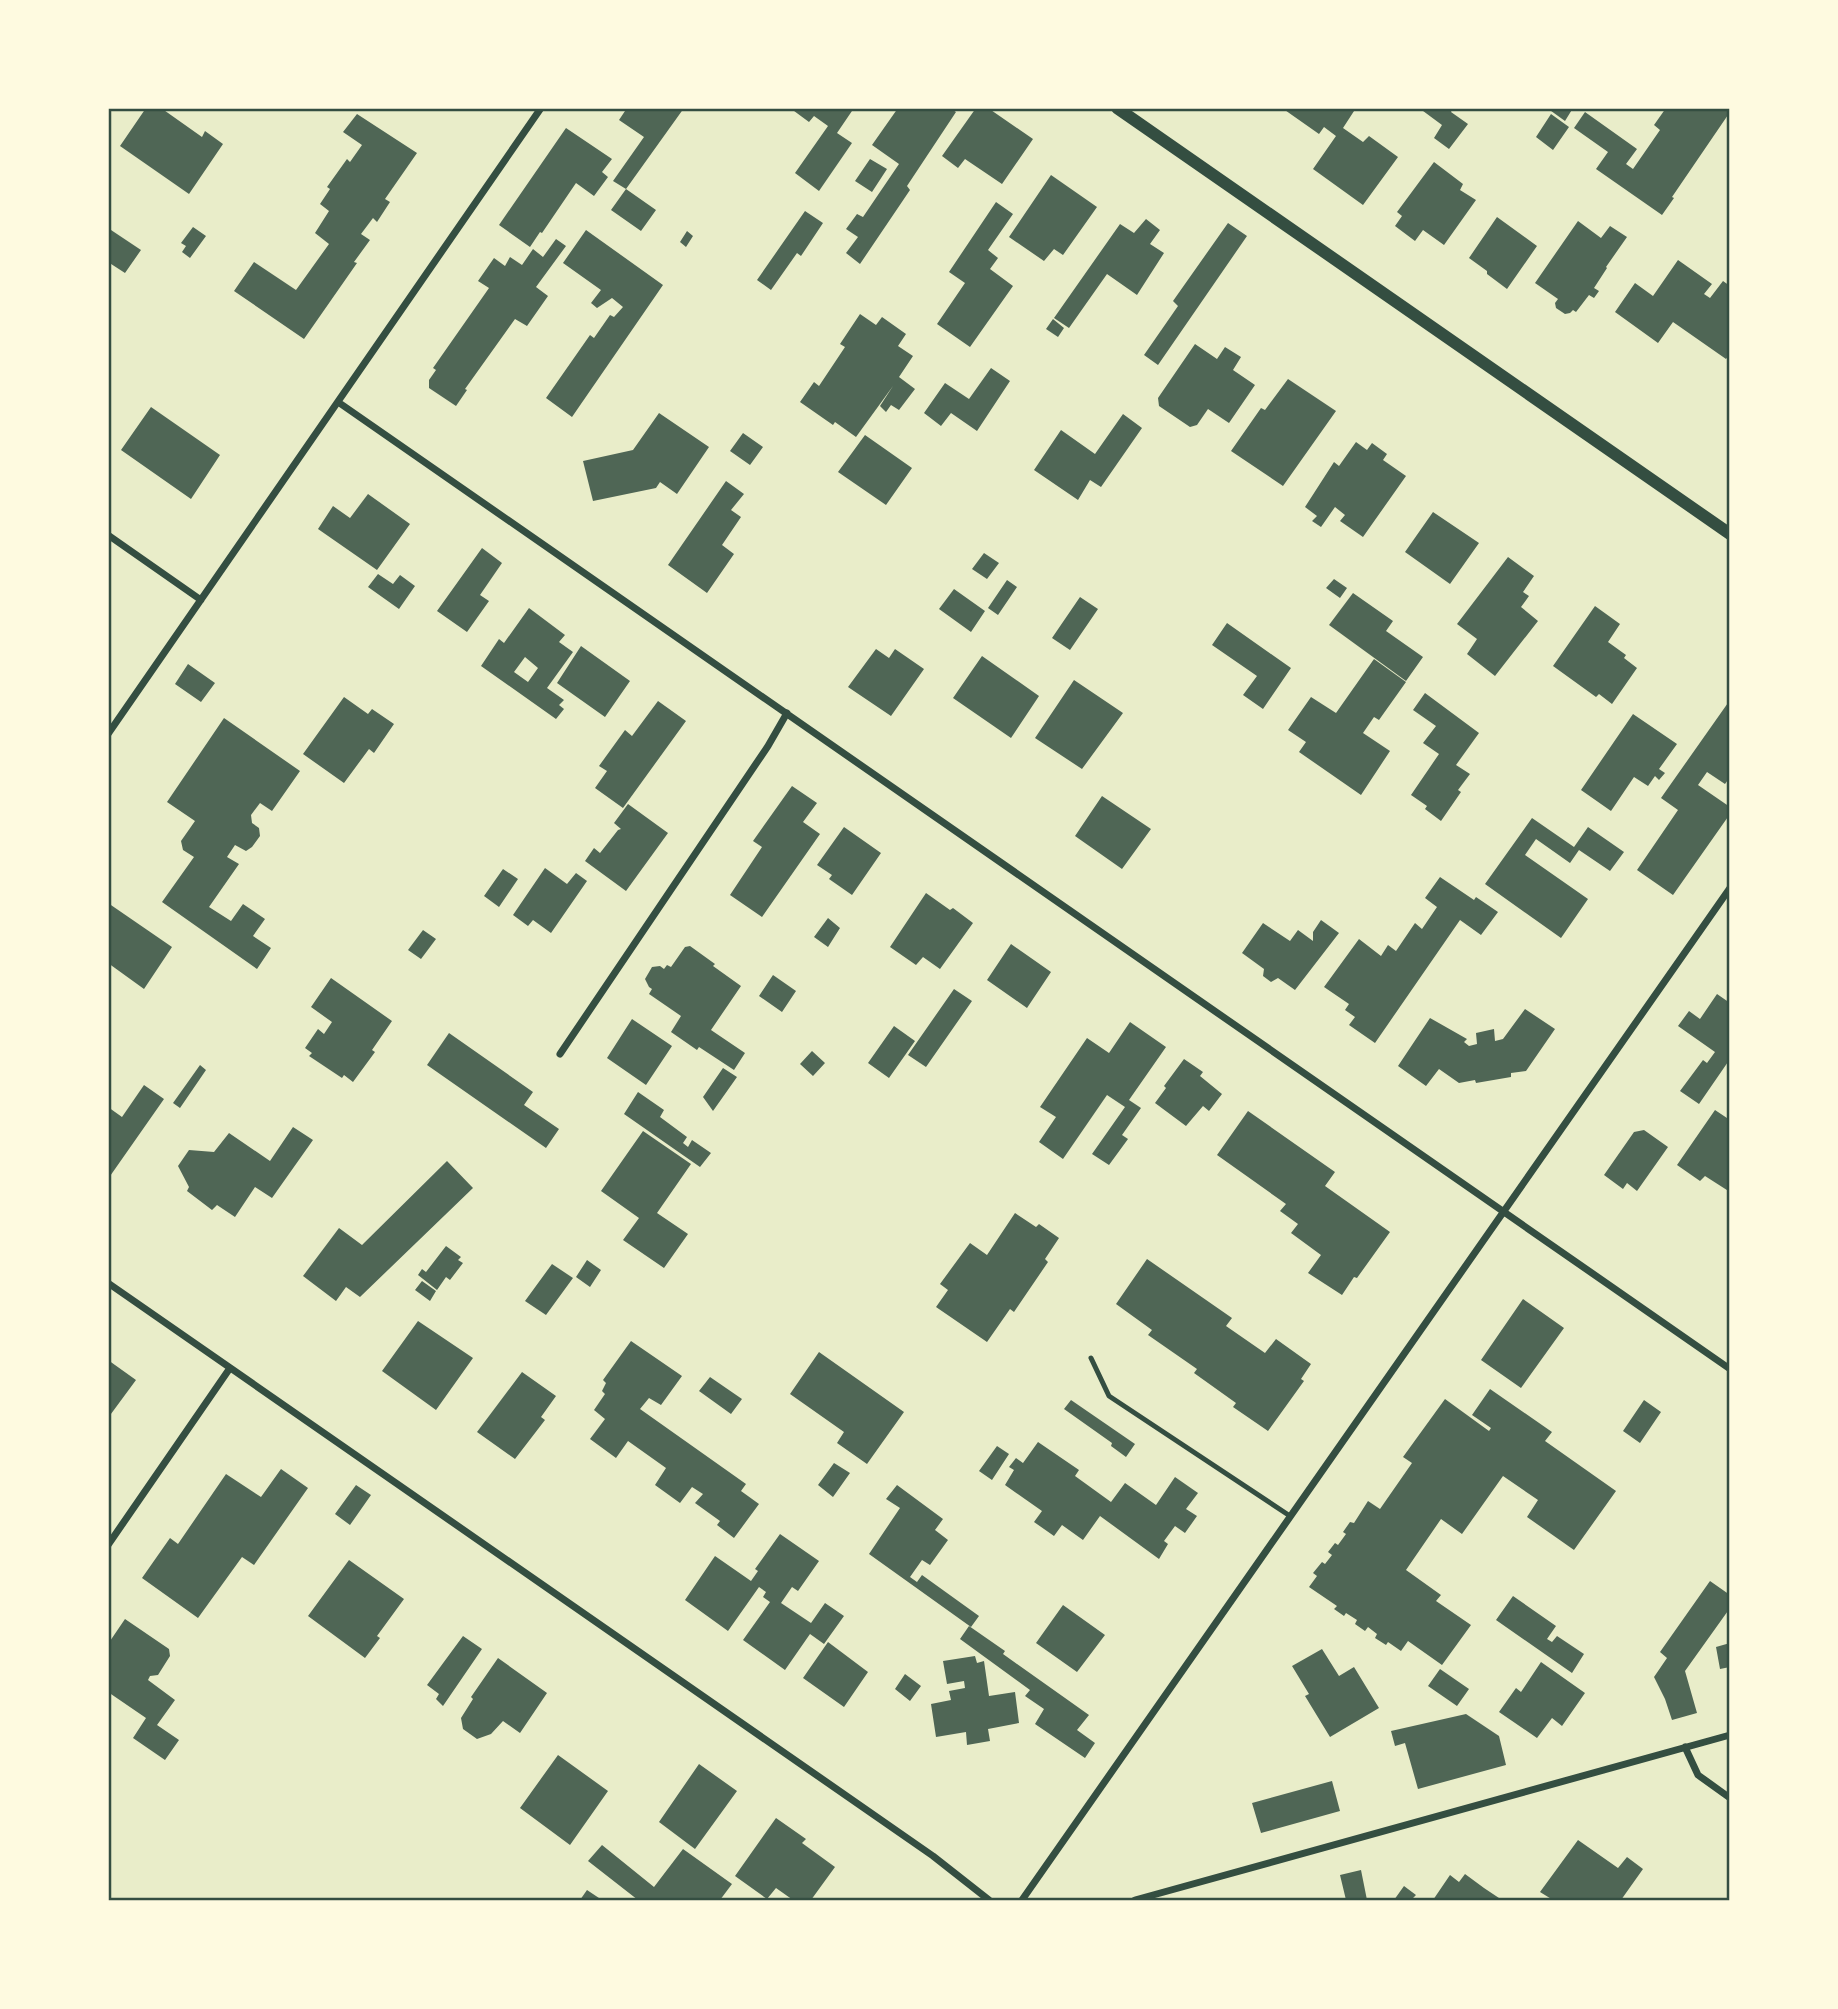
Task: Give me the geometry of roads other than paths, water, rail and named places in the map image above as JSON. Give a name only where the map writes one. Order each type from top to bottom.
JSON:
[{"type":"street","points":[[108,734],[541,108]]},
{"type":"street","points":[[1117,108],[1730,534]]},
{"type":"street","points":[[338,402],[1730,1369]]},
{"type":"street","points":[[108,535],[201,600]]},
{"type":"street","points":[[560,1054],[768,746],[787,713]]},
{"type":"street","points":[[1022,1900],[1730,888]]},
{"type":"street","points":[[108,1283],[933,1856],[989,1900]]},
{"type":"street","points":[[108,1545],[230,1368]]},
{"type":"street","points":[[1135,1900],[1730,1735]]},
{"type":"street","points":[[1685,1747],[1698,1775],[1730,1798]]},
{"type":"lane","points":[[1091,1358],[1109,1395],[1290,1516]]}]
